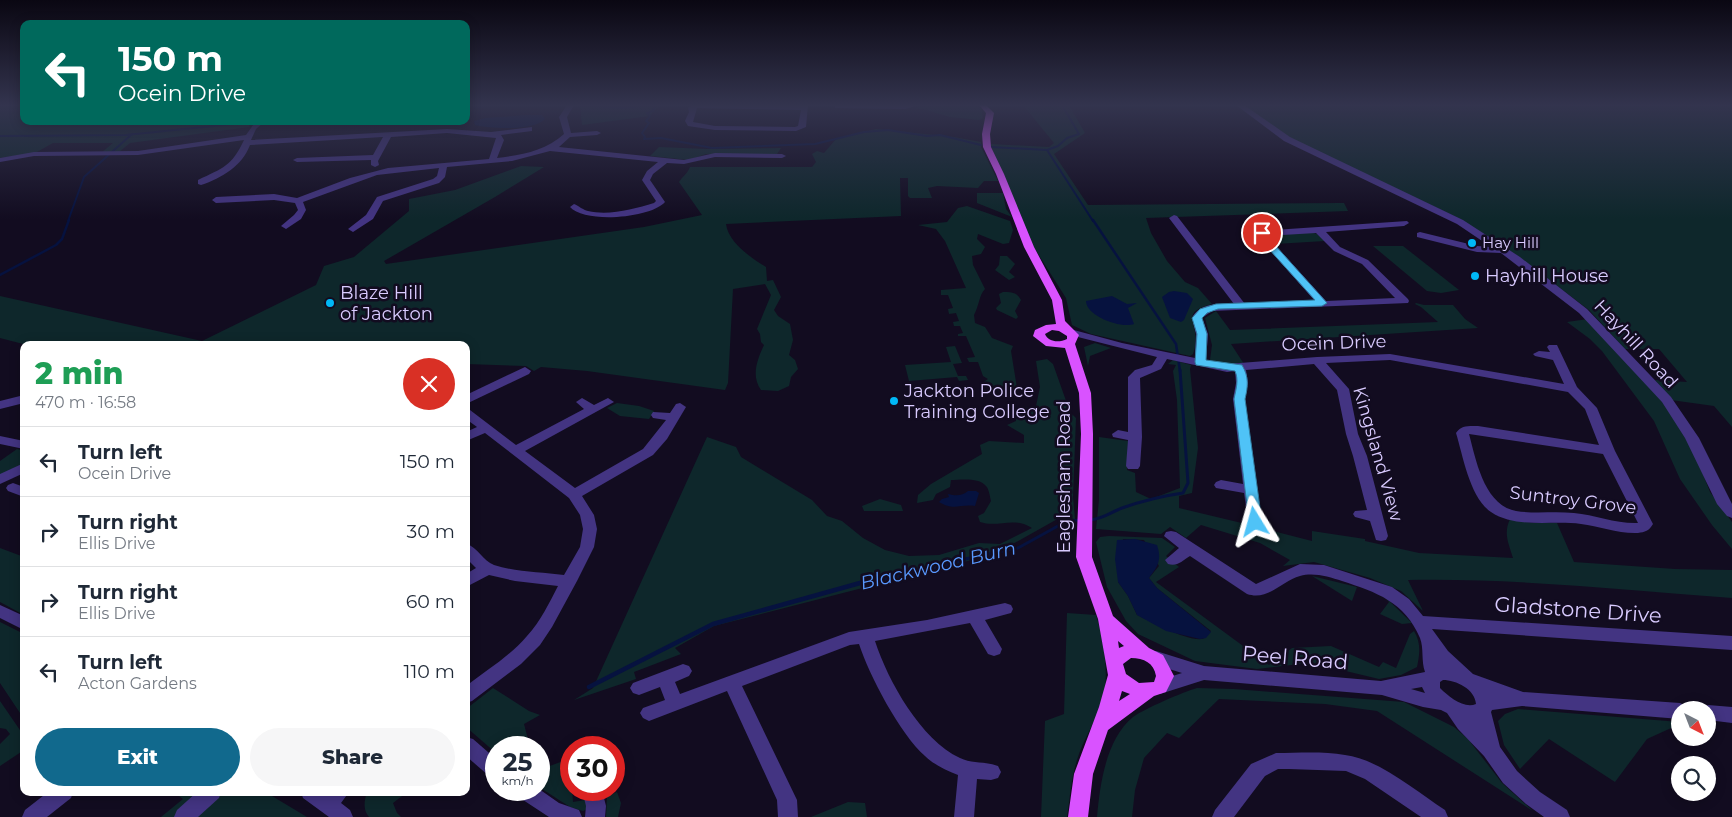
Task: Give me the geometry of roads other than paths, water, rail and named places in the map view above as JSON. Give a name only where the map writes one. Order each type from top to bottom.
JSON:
[{"type":"main road","points":[[987,143],[987,148],[1000,174],[1029,248],[1057,300],[1058,313],[1038,334],[1040,338],[1066,352],[1077,363]]},
{"type":"main road","name":"Eaglesham Road","points":[[1058,313],[1060,322],[1069,336],[1085,393],[1088,434],[1085,456],[1084,558],[1106,619]]},
{"type":"main road","points":[[1041,330],[1050,327],[1069,336]]},
{"type":"main road","points":[[1051,344],[1069,336]]},
{"type":"main road","points":[[1101,727],[1117,712],[1154,689],[1166,676],[1161,664],[1122,635],[1106,619]]},
{"type":"main road","points":[[1106,619],[1115,671],[1121,681],[1134,689],[1154,689]]},
{"type":"main road","points":[[1078,817],[1080,791],[1088,761],[1112,699],[1118,656],[1129,651],[1150,655]]},
{"type":"street","points":[[0,160],[34,154],[138,153],[222,143]]},
{"type":"street","points":[[200,182],[232,166],[241,157],[247,143]]},
{"type":"street","points":[[379,172],[374,161],[384,143]]},
{"type":"street","points":[[492,161],[499,143]]},
{"type":"street","points":[[216,200],[274,197],[298,202],[339,183],[379,172],[414,166],[516,159],[550,149],[561,143]]},
{"type":"street","name":"Hayhill Road","points":[[1296,143],[1460,222],[1504,250],[1583,310],[1668,400],[1692,438],[1724,504],[1732,513]]},
{"type":"street","points":[[550,149],[692,162],[715,155],[782,157]]},
{"type":"street","points":[[297,160],[376,157]]},
{"type":"street","points":[[574,207],[590,215],[610,215],[658,205],[661,202],[646,180],[650,173],[666,160]]},
{"type":"street","points":[[352,225],[361,223],[370,217],[380,199],[436,181],[441,177],[444,164]]},
{"type":"street","points":[[286,226],[298,217],[302,210],[298,202]]},
{"type":"street","points":[[1174,218],[1242,306]]},
{"type":"street","points":[[1322,303],[1261,235],[1265,231],[1401,227]]},
{"type":"street","points":[[1200,362],[1202,334],[1197,318],[1199,314],[1216,307],[1404,301],[1365,262],[1337,249],[1318,230]]},
{"type":"street","points":[[1420,234],[1477,249],[1504,250]]},
{"type":"street","name":"Ocein Drive","points":[[1069,336],[1098,339],[1227,368],[1317,360],[1390,357],[1572,389]]},
{"type":"street","name":"Suntroy Grove","points":[[1539,354],[1555,352],[1572,389],[1591,408],[1608,451],[1645,521],[1643,527],[1631,528],[1566,517],[1532,518],[1505,512],[1493,507],[1486,498],[1462,433],[1466,430],[1478,430],[1608,451]]},
{"type":"street","points":[[1133,466],[1135,437],[1134,377],[1139,373],[1157,367],[1168,355]]},
{"type":"street","name":"Kingsland View","points":[[1317,360],[1343,389],[1352,434],[1382,536]]},
{"type":"street","points":[[1238,367],[1242,374],[1243,387],[1239,399],[1255,522]]},
{"type":"street","points":[[470,398],[521,377]]},
{"type":"street","points":[[0,405],[20,400]]},
{"type":"street","points":[[515,451],[587,406],[608,402]]},
{"type":"street","points":[[574,495],[648,452],[662,436],[677,412],[657,415]]},
{"type":"street","points":[[470,416],[574,495],[587,515],[590,529],[588,547],[546,623],[534,640],[515,658],[470,693]]},
{"type":"street","points":[[470,435],[486,428]]},
{"type":"street","points":[[1118,434],[1135,437]]},
{"type":"street","points":[[0,440],[20,444]]},
{"type":"street","points":[[0,480],[20,469]]},
{"type":"street","points":[[1221,485],[1251,490]]},
{"type":"street","points":[[1360,514],[1376,517]]},
{"type":"street","points":[[1171,536],[1188,549],[1253,590],[1266,588],[1294,571],[1309,569],[1323,570],[1372,585],[1397,597],[1420,622],[1429,640],[1447,661],[1483,693],[1483,707],[1491,750]]},
{"type":"street","points":[[1173,560],[1188,549]]},
{"type":"street","points":[[470,553],[487,568],[515,575],[569,581]]},
{"type":"street","points":[[470,579],[487,568]]},
{"type":"street","points":[[649,713],[849,639],[927,626],[1005,609]]},
{"type":"street","points":[[0,611],[20,622]]},
{"type":"street","points":[[974,616],[994,649]]},
{"type":"street","name":"Gladstone Drive","points":[[1420,622],[1730,645]]},
{"type":"street","points":[[865,637],[871,657],[920,737],[931,750],[944,759],[968,770],[991,772]]},
{"type":"street","points":[[1429,640],[1434,677],[1431,688],[1491,750],[1510,777],[1556,816]]},
{"type":"street","points":[[1150,655],[1204,674]]},
{"type":"street","points":[[639,688],[683,672]]},
{"type":"street","points":[[1382,688],[1449,673],[1522,699]]},
{"type":"street","points":[[1154,689],[1204,674]]},
{"type":"street","name":"Peel Road","points":[[1204,674],[1382,688]]},
{"type":"street","points":[[665,679],[675,703]]},
{"type":"street","points":[[732,683],[787,800],[788,817]]},
{"type":"street","points":[[1382,688],[1469,713],[1497,701],[1522,699],[1671,710]]},
{"type":"street","points":[[1716,714],[1732,715]]},
{"type":"street","points":[[470,748],[485,761]]},
{"type":"street","points":[[1222,817],[1258,770],[1276,761],[1346,763],[1358,767],[1372,773],[1438,817]]},
{"type":"street","points":[[964,817],[968,770]]},
{"type":"street","points":[[39,815],[60,796]]},
{"type":"street","points":[[184,817],[208,796]]},
{"type":"street","points":[[326,796],[343,817]]},
{"type":"street","points":[[540,801],[552,809],[572,817]]},
{"type":"street","points":[[595,801],[595,817]]},
{"type":"waterway","points":[[68,221],[84,177],[122,143]]},
{"type":"waterway","points":[[687,143],[712,148],[819,143]]},
{"type":"waterway","points":[[973,143],[981,145]]},
{"type":"waterway","points":[[1047,150],[1061,143]]},
{"type":"waterway","points":[[992,147],[1047,150]]},
{"type":"waterway","name":"Blackwood Burn","points":[[1047,150],[1093,221]]},
{"type":"waterway","points":[[0,275],[56,245],[62,239],[69,220]]},
{"type":"waterway","name":"Blackwood Burn","points":[[1093,220],[1176,344],[1180,371]]},
{"type":"waterway","name":"Blackwood Burn","points":[[1090,520],[1137,503],[1183,493],[1188,483],[1180,370]]},
{"type":"waterway","name":"Blackwood Burn","points":[[945,566],[965,559],[1018,548],[1067,521],[1081,520]]},
{"type":"waterway","name":"Blackwood Burn","points":[[589,687],[713,624],[860,583],[945,566]]},
{"type":"place","name":"Hay Hill","points":[[1472,243]]},
{"type":"place","name":"Hayhill House","points":[[1475,276]]},
{"type":"place","name":"Blaze Hill of Jackton","points":[[330,303]]},
{"type":"place","name":"Jackton Police Training College","points":[[894,401]]}]
